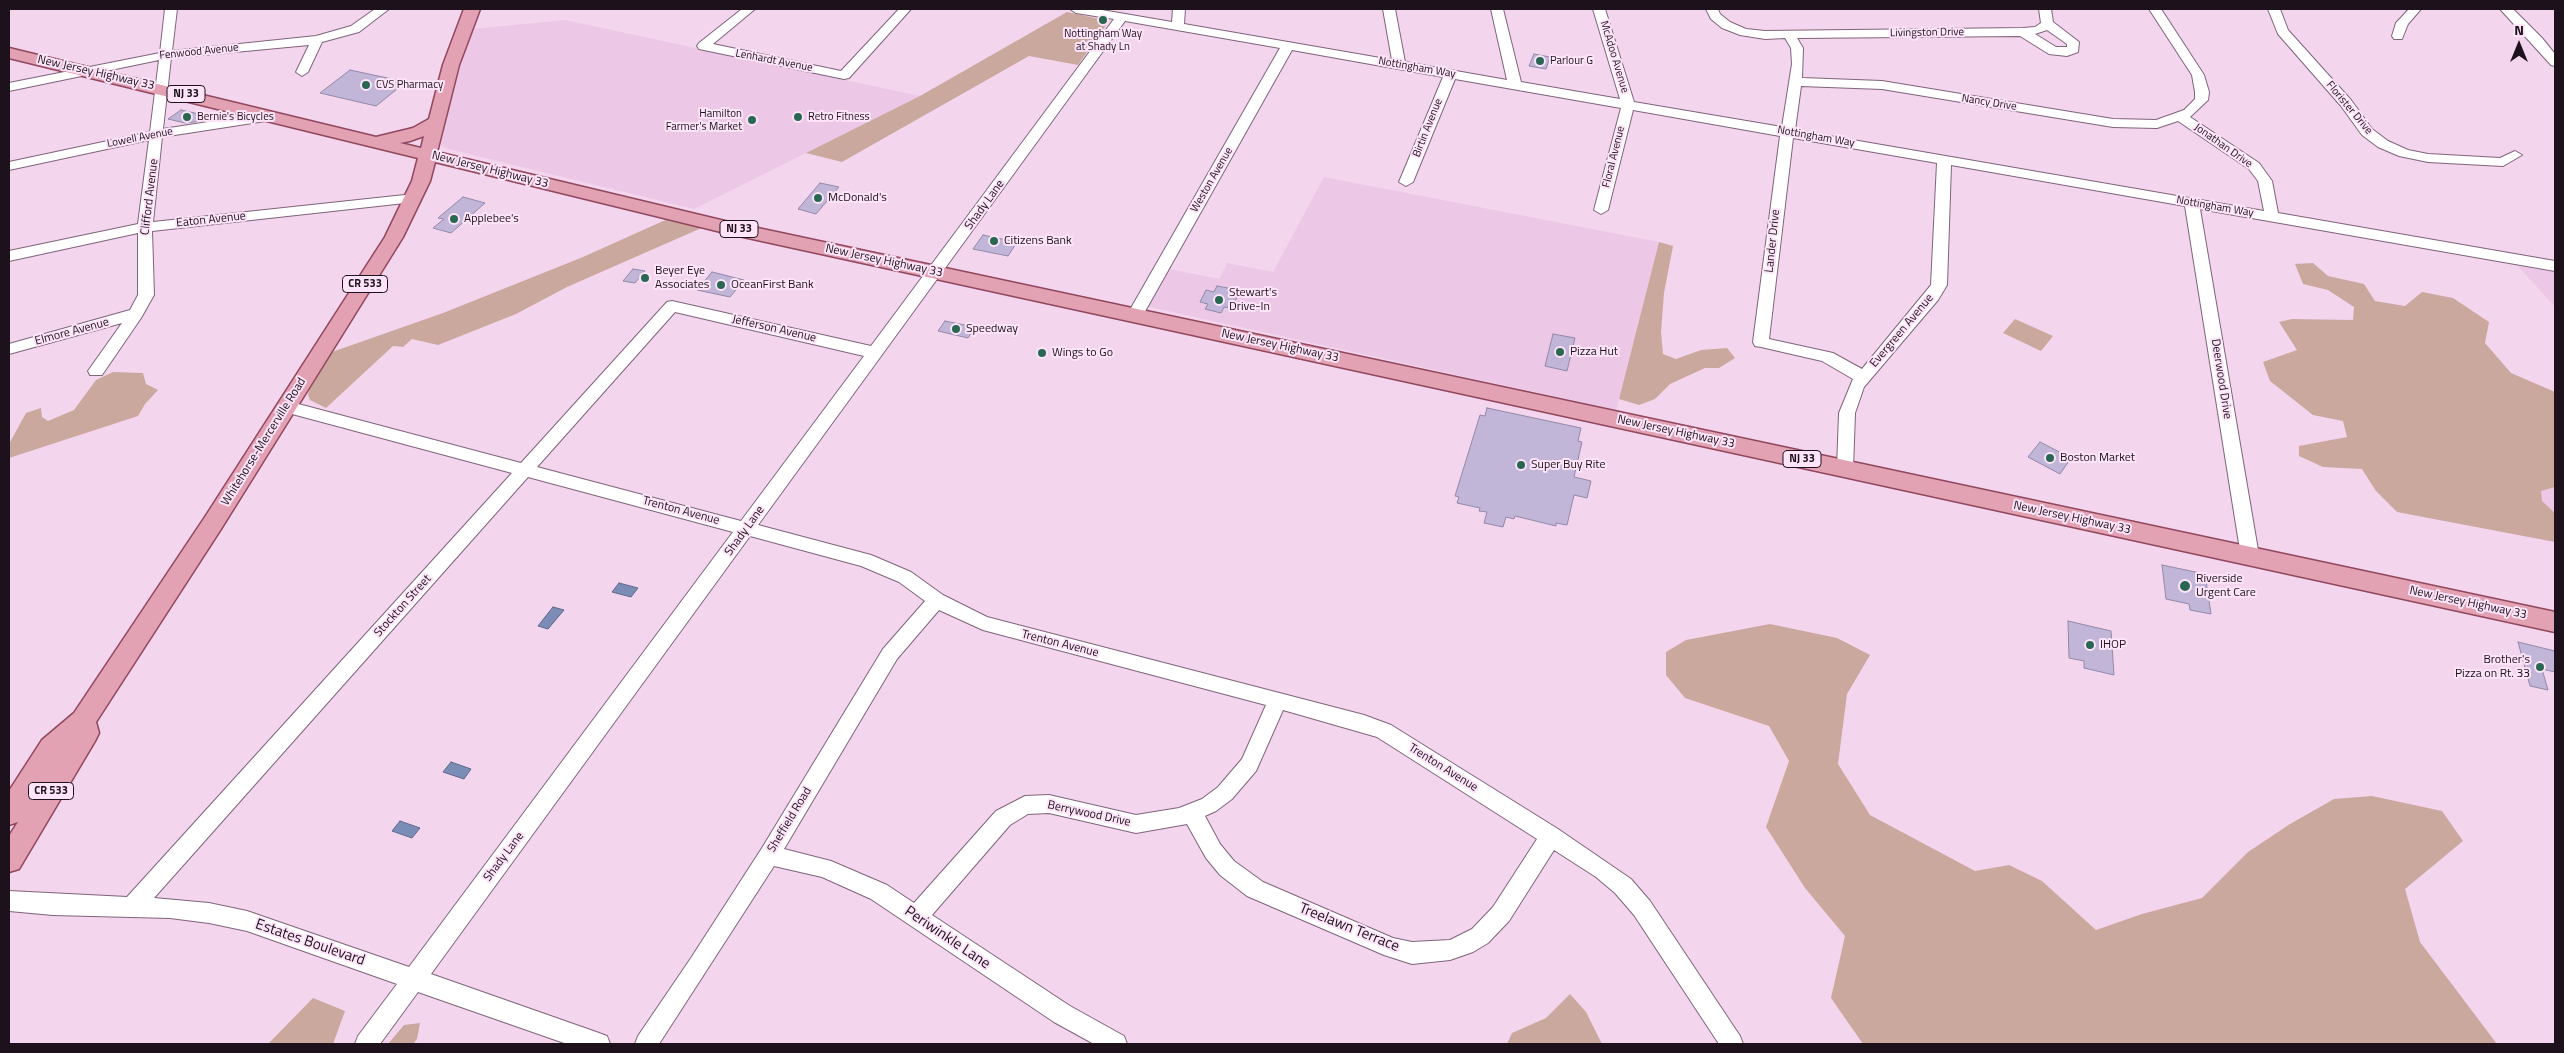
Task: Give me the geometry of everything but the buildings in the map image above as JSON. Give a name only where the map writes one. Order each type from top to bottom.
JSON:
[{"type":"main road","name":"CR 533","points":[[428,155],[451,65],[472,9]]},
{"type":"main road","name":"New Jersey Highway 33","points":[[9,52],[725,227],[2555,622]]},
{"type":"main road","points":[[373,141],[404,137],[419,132],[436,121]]},
{"type":"main road","name":"Whitehorse-Mercerville Road","points":[[9,813],[51,748],[84,721],[287,407],[394,237],[414,198],[428,155]]},
{"type":"main road","name":"Whitehorse-Mercerville Road","points":[[9,860],[86,733],[84,721]]},
{"type":"street","name":"Clifford Avenue","points":[[96,371],[136,314],[146,295],[145,227],[158,134],[171,9]]},
{"type":"street","name":"Fenwood Avenue","points":[[9,87],[166,55],[317,40],[355,28],[383,9]]},
{"type":"street","name":"Lenhardt Avenue","points":[[750,9],[704,46],[844,75],[905,9]]},
{"type":"street","name":"Nottingham Way","points":[[1076,9],[2555,266]]},
{"type":"street","points":[[1178,26],[1179,9]]},
{"type":"street","points":[[1389,9],[1398,65]]},
{"type":"street","points":[[1497,9],[1515,85]]},
{"type":"street","name":"McAdoo Avenue","points":[[1599,9],[1628,105]]},
{"type":"street","name":"Livingston Drive","points":[[1712,9],[1720,21],[1744,32],[1789,35],[2023,32],[2038,30],[2047,24]]},
{"type":"street","points":[[2023,32],[2054,51],[2067,52],[2074,49],[2073,42],[2047,24],[2045,9]]},
{"type":"street","name":"Jonathan Drive","points":[[2155,9],[2202,84],[2201,100],[2196,107],[2181,117],[2254,166],[2265,181],[2272,217]]},
{"type":"street","name":"Florister Drive","points":[[2274,9],[2282,31],[2346,103],[2367,132],[2383,144],[2404,153],[2428,158],[2503,162],[2516,155]]},
{"type":"street","points":[[2398,36],[2402,23],[2415,9]]},
{"type":"street","points":[[2506,9],[2538,41],[2555,62]]},
{"type":"street","name":"Shady Lane","points":[[366,1044],[1122,17]]},
{"type":"street","name":"Lander Drive","points":[[1789,35],[1799,56],[1778,194],[1762,342],[1827,357],[1863,377]]},
{"type":"street","points":[[302,72],[317,40]]},
{"type":"street","name":"Weston Avenue","points":[[1135,315],[1288,46]]},
{"type":"street","name":"Birtin Avenue","points":[[1406,182],[1450,74]]},
{"type":"street","name":"Nancy Drive","points":[[1795,82],[1882,86],[2113,123],[2151,124],[2181,117]]},
{"type":"street","name":"Floral Avenue","points":[[1601,210],[1628,105]]},
{"type":"street","name":"Lowell Avenue","points":[[9,166],[158,134],[246,122],[272,116]]},
{"type":"street","name":"Evergreen Avenue","points":[[1845,468],[1847,413],[1850,399],[1863,377],[1933,296],[1938,285],[1941,275],[1944,160]]},
{"type":"street","name":"Eaton Avenue","points":[[9,256],[145,227],[414,198]]},
{"type":"street","name":"Deerwood Drive","points":[[2192,203],[2250,556]]},
{"type":"street","name":"Jefferson Avenue","points":[[672,306],[876,353]]},
{"type":"street","name":"Stockton Street","points":[[133,906],[672,306]]},
{"type":"street","name":"Elmore Avenue","points":[[9,349],[136,314]]},
{"type":"street","name":"Trenton Avenue","points":[[287,407],[866,560],[906,577],[937,600],[983,623],[1011,632],[1364,723],[1384,731],[1604,870],[1623,886],[1642,908],[1732,1044]]},
{"type":"street","name":"Sheffield Road","points":[[646,1044],[700,966],[890,654],[906,633],[937,600]]},
{"type":"street","name":"Berrywood Drive","points":[[916,917],[1003,818],[1025,806],[1049,804],[1116,821],[1136,824],[1158,822],[1192,813],[1214,801],[1239,779],[1266,733],[1278,700]]},
{"type":"street","name":"Treelawn Terrace","points":[[1192,813],[1213,851],[1227,868],[1248,885],[1392,948],[1412,953],[1433,953],[1450,950],[1465,945],[1480,936],[1501,914],[1551,836]]},
{"type":"street","name":"Periwinkle Lane","points":[[769,855],[824,868],[879,892],[1062,1014],[1116,1044]]},
{"type":"street","name":"Estates Boulevard","points":[[9,900],[53,905],[133,906],[210,913],[247,921],[599,1044]]},
{"type":"shaded area","points":[[1067,12],[1109,21],[1078,65],[1029,56],[842,162],[806,153],[920,96]]},
{"type":"shaded area","points":[[565,20],[920,96],[694,209],[448,149],[440,145],[450,97],[473,29]]},
{"type":"shaded area","points":[[1324,177],[1659,242],[1616,410],[1145,306],[1165,268],[1219,279],[1227,263],[1273,272]]},
{"type":"shaded area","points":[[672,217],[706,226],[567,287],[516,314],[438,345],[412,339],[403,347],[393,346],[326,408],[310,400],[309,390],[332,352],[443,313],[583,257]]},
{"type":"shaded area","points":[[1659,242],[1673,246],[1664,293],[1661,332],[1663,354],[1676,359],[1701,350],[1727,348],[1735,358],[1719,368],[1705,368],[1670,384],[1655,399],[1639,405],[1619,399]]},
{"type":"shaded area","points":[[2313,263],[2328,276],[2364,284],[2375,301],[2405,306],[2422,292],[2453,298],[2489,322],[2485,343],[2511,373],[2555,392],[2555,487],[2541,491],[2542,501],[2555,513],[2555,542],[2397,512],[2376,491],[2362,469],[2323,467],[2299,456],[2299,446],[2347,437],[2343,421],[2313,415],[2270,381],[2263,362],[2297,350],[2279,322],[2292,319],[2353,320],[2354,307],[2328,290],[2303,284],[2295,264]]},
{"type":"shaded area","points":[[2518,266],[2555,272],[2555,307]]},
{"type":"shaded area","points":[[2015,319],[2053,336],[2041,351],[2003,333]]},
{"type":"shaded area","points":[[113,372],[143,373],[146,384],[158,390],[145,404],[138,416],[9,458],[9,444],[26,413],[41,408],[42,417],[48,421],[74,410],[96,380]]},
{"type":"shaded area","points":[[2555,487],[2555,513],[2542,501],[2541,491]]},
{"type":"shaded area","points":[[1770,624],[1837,638],[1870,655],[1847,694],[1838,764],[1870,815],[1975,871],[2009,865],[2042,881],[2096,930],[2142,914],[2202,898],[2248,852],[2290,824],[2334,799],[2372,796],[2442,811],[2463,841],[2405,889],[2420,942],[2497,1044],[1863,1044],[1831,998],[1845,936],[1805,888],[1766,827],[1789,761],[1769,726],[1685,698],[1666,675],[1666,652],[1686,640]]},
{"type":"shaded area","points":[[1570,994],[1586,1012],[1602,1044],[1507,1044],[1512,1033],[1546,1018]]},
{"type":"shaded area","points":[[313,998],[345,1011],[333,1044],[268,1044]]},
{"type":"shaded area","points":[[420,1023],[417,1039],[413,1044],[388,1044],[404,1025]]},
{"type":"water","points":[[619,583],[638,588],[631,597],[612,592]]},
{"type":"water","points":[[553,607],[564,610],[548,629],[538,626]]},
{"type":"water","points":[[451,762],[471,769],[464,779],[443,772]]},
{"type":"water","points":[[400,821],[420,828],[412,838],[392,831]]},
{"type":"place","name":"Nottingham Way at Shady Ln","points":[[1103,20]]},
{"type":"place","name":"Parlour G","points":[[1540,61]]},
{"type":"place","name":"CVS Pharmacy","points":[[366,85]]},
{"type":"place","name":"Bernie's Bicycles","points":[[187,117]]},
{"type":"place","name":"Retro Fitness","points":[[798,117]]},
{"type":"place","name":"Hamilton Farmer's Market","points":[[752,120]]},
{"type":"place","name":"McDonald's","points":[[818,198]]},
{"type":"place","name":"Applebee's","points":[[454,219]]},
{"type":"place","name":"Citizens Bank","points":[[994,241]]},
{"type":"place","name":"Beyer Eye Associates","points":[[645,278]]},
{"type":"place","name":"OceanFirst Bank","points":[[721,285]]},
{"type":"place","name":"Stewart's Drive-In","points":[[1219,300]]},
{"type":"place","name":"Speedway","points":[[956,329]]},
{"type":"place","name":"Pizza Hut","points":[[1560,352]]},
{"type":"place","name":"Wings to Go","points":[[1042,353]]},
{"type":"place","name":"Boston Market","points":[[2050,458]]},
{"type":"place","name":"Super Buy Rite","points":[[1521,465]]},
{"type":"place","name":"Riverside Urgent Care","points":[[2185,586]]},
{"type":"place","name":"IHOP","points":[[2090,645]]},
{"type":"place","name":"Brother's Pizza on Rt. 33","points":[[2540,667]]}]
